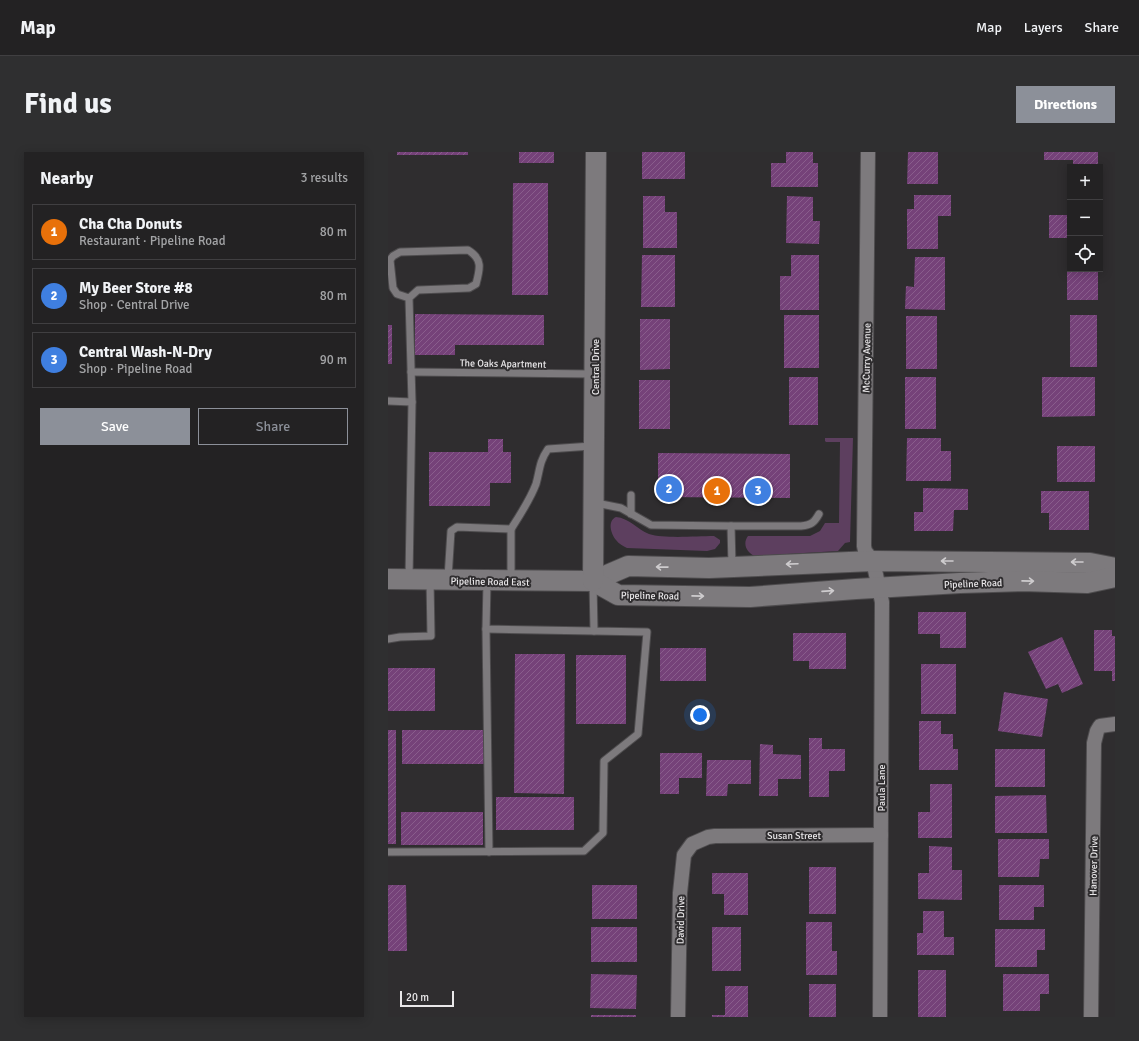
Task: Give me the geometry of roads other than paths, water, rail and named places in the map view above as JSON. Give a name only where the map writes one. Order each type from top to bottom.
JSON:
[{"type":"main road","name":"Central Drive","points":[[593,581],[596,152]]},
{"type":"main road","name":"Pipeline Road","points":[[593,581],[628,566],[709,568],[873,561],[1090,562],[1115,568]]},
{"type":"main road","name":"Pipeline Road","points":[[593,581],[618,595],[750,597],[879,587],[1022,581],[1086,582],[1115,577]]},
{"type":"main road","name":"Pipeline Road East","points":[[388,579],[593,581]]},
{"type":"street","name":"McCurry Avenue","points":[[868,152],[864,546],[865,551],[873,561]]},
{"type":"street","name":"Paula Lane","points":[[873,561],[882,602],[880,1017]]},
{"type":"street","name":"Hanover Drive","points":[[1091,1017],[1094,743],[1100,726],[1112,724]]},
{"type":"street","name":"Susan Street","points":[[708,837],[881,835]]},
{"type":"street","name":"David Drive","points":[[678,1017],[680,893],[684,855],[692,844],[708,837]]},
{"type":"lane","points":[[409,298],[397,294],[393,288],[390,260],[393,256],[400,252],[468,250],[479,259],[480,272],[476,284],[469,288],[418,290],[409,298],[412,402],[409,580]]},
{"type":"lane","name":"The Oaks Apartment","points":[[411,372],[595,374]]},
{"type":"lane","points":[[388,401],[412,402]]},
{"type":"lane","points":[[511,581],[511,529],[522,513],[535,485],[542,457],[548,449],[594,446]]},
{"type":"lane","points":[[631,495],[631,514]]},
{"type":"lane","points":[[594,502],[615,506],[655,526],[801,526],[811,525],[815,522],[819,514]]},
{"type":"lane","points":[[731,526],[732,567]]},
{"type":"lane","points":[[388,639],[432,636],[439,580],[451,531],[457,527],[511,529]]},
{"type":"lane","points":[[488,580],[486,629],[489,852]]},
{"type":"lane","points":[[593,581],[594,631]]},
{"type":"lane","points":[[388,852],[584,851],[603,833],[604,761],[638,734],[647,632],[486,629]]},
{"type":"place","name":"My Beer Store #8","points":[[669,489]]},
{"type":"place","name":"Cha Cha Donuts","points":[[717,491]]},
{"type":"place","name":"Central Wash-N-Dry","points":[[758,491]]}]
